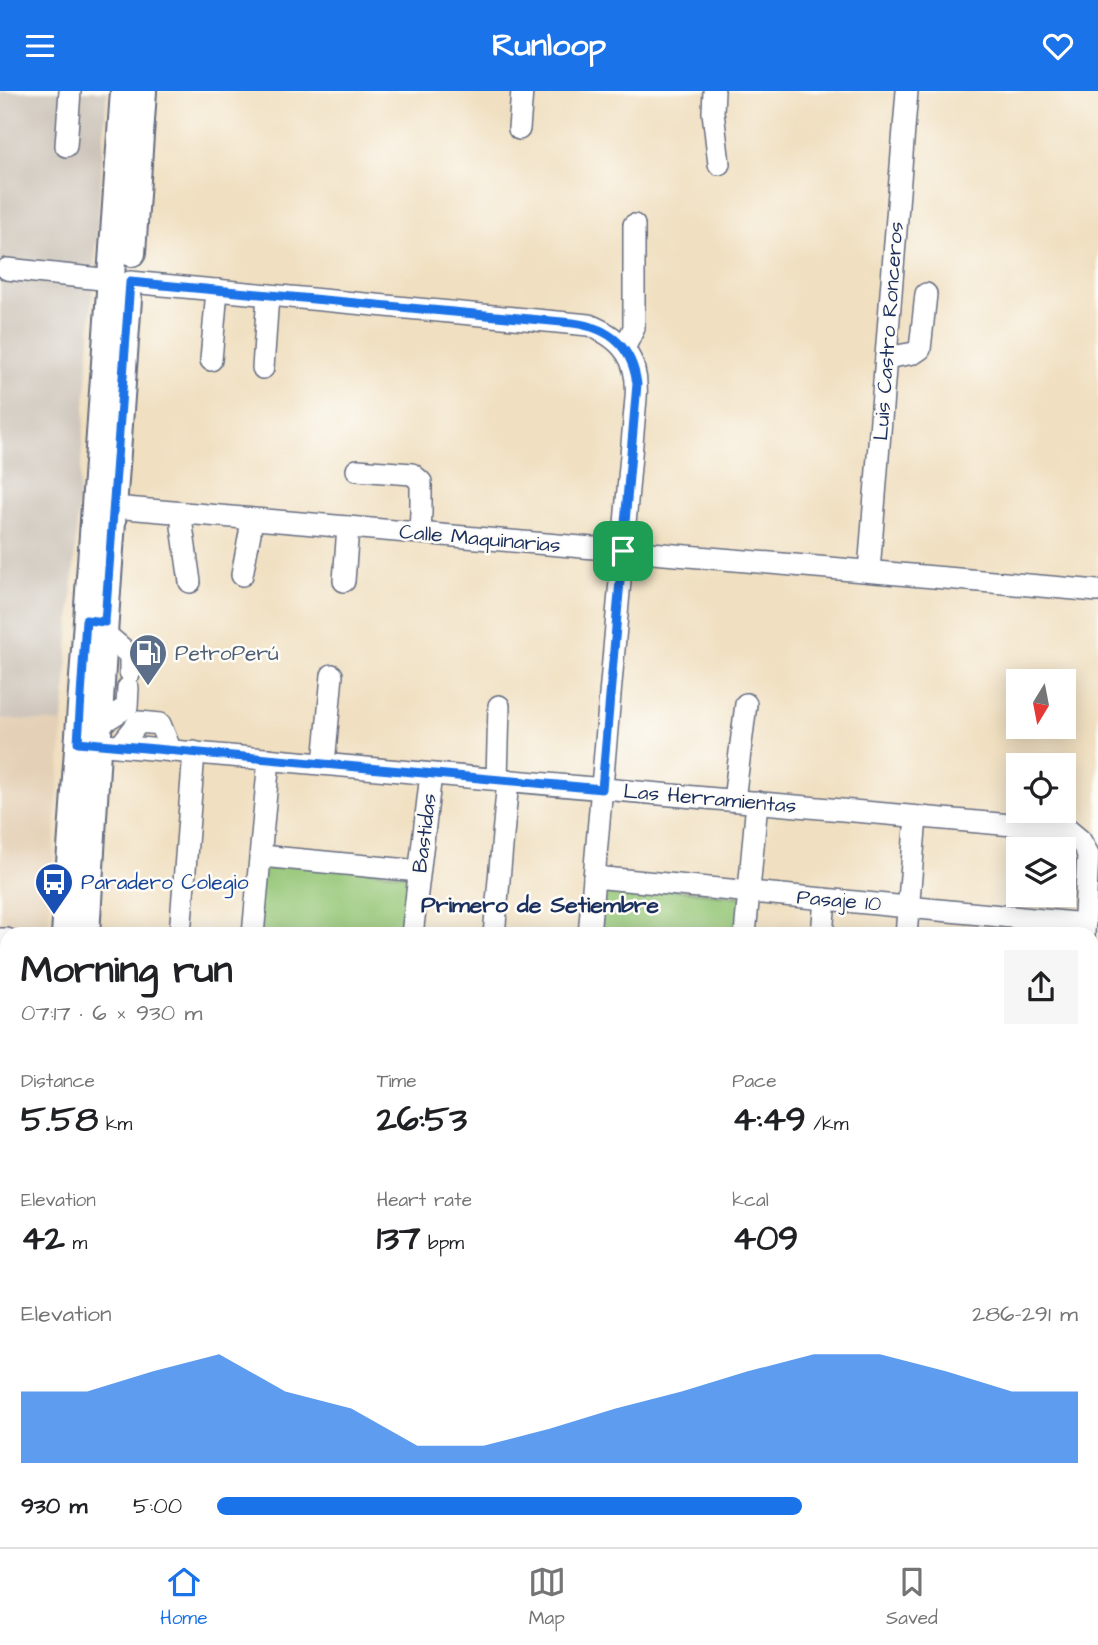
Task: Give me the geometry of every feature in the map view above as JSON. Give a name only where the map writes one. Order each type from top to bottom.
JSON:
[{"type":"main road","points":[[98,625],[114,507],[124,91]]},
{"type":"main road","points":[[86,927],[98,739],[98,625],[121,281],[143,91]]},
{"type":"main road","points":[[66,927],[98,739]]},
{"type":"street","points":[[66,146],[70,91]]},
{"type":"street","points":[[519,129],[522,91]]},
{"type":"street","points":[[714,91],[713,112],[719,164]]},
{"type":"street","name":"Luis Castro Ronceros","points":[[869,571],[907,91]]},
{"type":"street","points":[[624,349],[634,328],[634,225]]},
{"type":"street","points":[[7,269],[589,325],[604,331],[624,349],[631,360],[637,384],[590,927]]},
{"type":"street","points":[[211,360],[217,290]]},
{"type":"street","points":[[886,358],[914,353],[920,349],[926,294]]},
{"type":"street","points":[[263,368],[268,295]]},
{"type":"street","points":[[358,470],[412,474],[421,482],[420,533]]},
{"type":"street","name":"Calle Maquinarias","points":[[114,507],[1098,591]]},
{"type":"street","points":[[183,513],[182,526],[190,582]]},
{"type":"street","points":[[242,575],[251,519]]},
{"type":"street","points":[[344,581],[348,527]]},
{"type":"street","points":[[98,625],[130,655],[131,697],[98,739]]},
{"type":"street","points":[[324,764],[332,675]]},
{"type":"street","points":[[98,739],[131,697]]},
{"type":"street","points":[[131,697],[160,724],[172,751]]},
{"type":"street","points":[[734,800],[746,704]]},
{"type":"street","points":[[494,927],[502,780],[499,706]]},
{"type":"street","name":"Las Herramientas","points":[[98,739],[172,751],[1068,830],[1080,840],[1088,854],[1093,895],[1085,927]]},
{"type":"street","points":[[181,927],[194,753]]},
{"type":"street","points":[[254,927],[269,759]]},
{"type":"street","name":"Bastidas","points":[[413,927],[431,774]]},
{"type":"street","points":[[746,927],[757,802]]},
{"type":"street","points":[[907,927],[916,817]]},
{"type":"street","points":[[261,856],[419,871]]},
{"type":"street","name":"Pasaje 10","points":[[594,877],[908,907],[1068,927]]},
{"type":"street","points":[[823,927],[825,899]]},
{"type":"shaded area","points":[[0,91],[107,91],[63,723],[0,718]]},
{"type":"shaded area","points":[[0,718],[63,723],[48,927],[0,927]]},
{"type":"green space","points":[[258,858],[412,875],[408,927],[253,927]]},
{"type":"green space","points":[[605,882],[744,897],[741,927],[601,927]]},
{"type":"place","name":"PetroPerú","points":[[148,687]]},
{"type":"place","name":"Paradero Colegio","points":[[54,916]]},
{"type":"district","name":"Primero de Setiembre","points":[[540,904]]},
{"type":"route","points":[[130,282],[573,323],[604,331],[615,339],[631,360],[637,384],[623,551],[602,789],[78,742],[86,620],[105,622],[130,282]]}]
